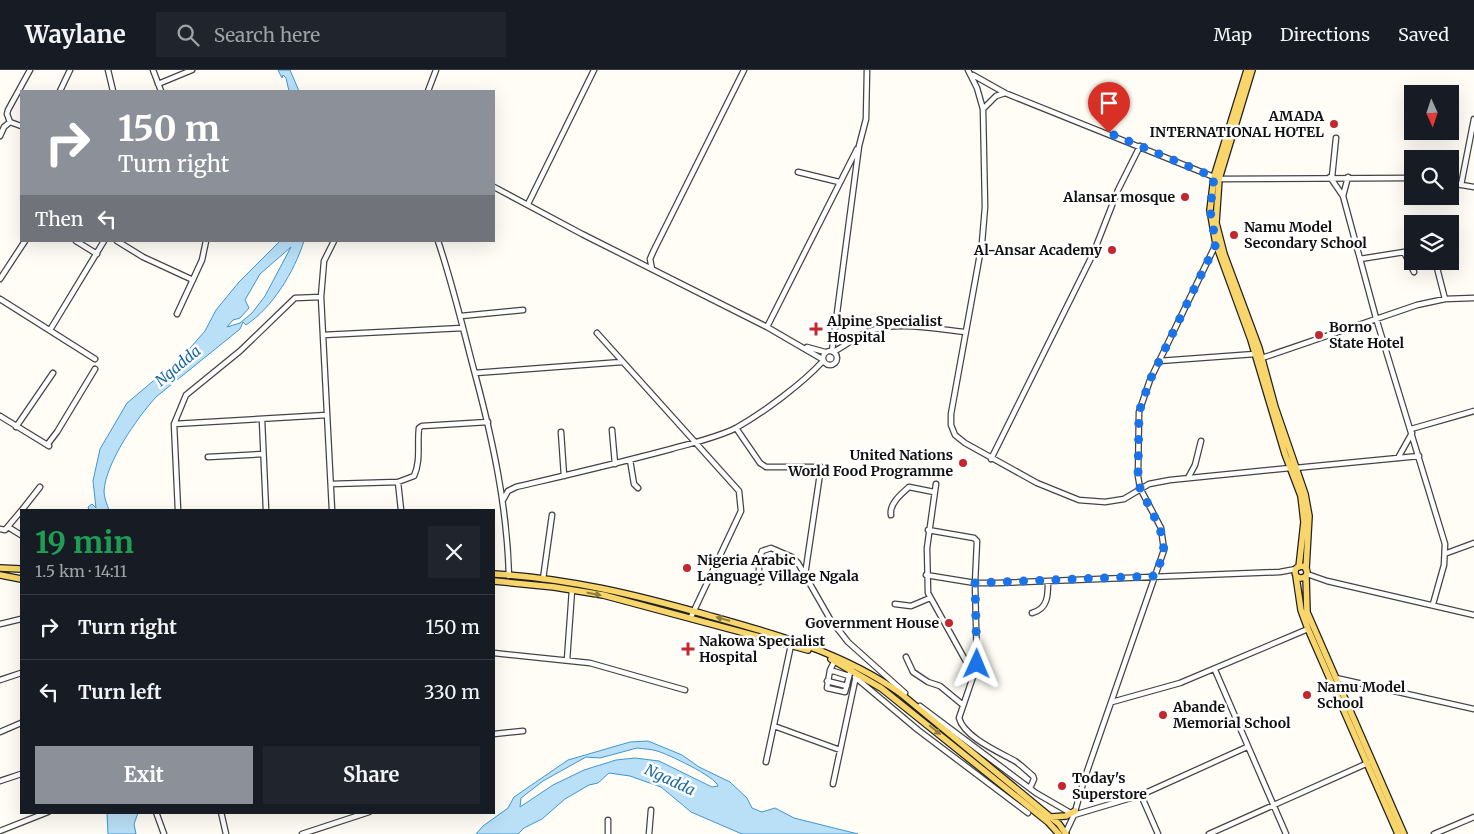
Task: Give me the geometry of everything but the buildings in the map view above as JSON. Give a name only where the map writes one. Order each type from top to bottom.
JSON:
[{"type":"main road","points":[[1247,70],[1216,178],[1210,210],[1216,244],[1293,468],[1308,504],[1307,612],[1404,834]]},
{"type":"main road","points":[[1252,70],[1216,178],[1216,223],[1224,254],[1262,358],[1304,509],[1303,538],[1297,572],[1301,610],[1398,834]]},
{"type":"main road","points":[[0,568],[20,569]]},
{"type":"main road","points":[[1297,572],[1307,573]]},
{"type":"main road","points":[[1297,572],[1301,578],[1307,573]]},
{"type":"main road","points":[[495,574],[691,617],[837,659],[856,675],[911,711],[1048,822],[1058,834]]},
{"type":"main road","points":[[0,575],[20,580]]},
{"type":"main road","points":[[495,581],[508,578],[543,579],[597,587],[776,634],[868,672],[900,693],[1051,817],[1066,834]]},
{"type":"main road","points":[[1051,817],[1073,814]]},
{"type":"street","points":[[20,126],[10,122],[7,114],[30,70]]},
{"type":"street","points":[[60,90],[70,70]]},
{"type":"street","points":[[108,70],[113,90]]},
{"type":"street","points":[[153,70],[161,90]]},
{"type":"street","points":[[158,84],[192,70]]},
{"type":"street","points":[[428,90],[436,70]]},
{"type":"street","points":[[528,204],[594,70]]},
{"type":"street","points":[[642,264],[650,259],[744,70]]},
{"type":"street","points":[[813,372],[829,352],[833,337],[859,146],[866,119],[867,70]]},
{"type":"street","points":[[970,72],[1005,93],[1216,178],[1404,178]]},
{"type":"street","points":[[970,72],[983,109],[984,226],[951,414],[951,426],[955,434],[991,459],[1037,483],[1079,500],[1105,502],[1124,499],[1149,484],[1188,478],[1419,456]]},
{"type":"street","points":[[983,109],[996,96],[1005,93]]},
{"type":"street","points":[[1474,119],[1461,185],[1474,187]]},
{"type":"street","points":[[0,136],[4,127],[10,122]]},
{"type":"street","points":[[1336,138],[1331,177],[1343,196],[1376,318],[1412,431],[1446,553],[1433,604]]},
{"type":"street","points":[[767,327],[839,182],[859,146]]},
{"type":"street","points":[[991,459],[1093,254],[1118,190],[1140,146]]},
{"type":"street","points":[[798,172],[839,182]]},
{"type":"street","points":[[1343,196],[1348,177]]},
{"type":"street","points":[[495,187],[803,346],[828,365]]},
{"type":"street","points":[[0,279],[23,242]]},
{"type":"street","points":[[78,242],[97,254]]},
{"type":"street","points":[[50,330],[103,242]]},
{"type":"street","points":[[119,242],[143,257],[193,280]]},
{"type":"street","points":[[177,314],[202,260],[206,242]]},
{"type":"street","points":[[332,509],[321,297],[324,261],[334,242]]},
{"type":"street","points":[[438,242],[461,316],[498,463],[503,500],[508,578]]},
{"type":"street","points":[[1066,834],[1164,550],[1156,516],[1140,488],[1138,476],[1139,412],[1141,402],[1216,244]]},
{"type":"street","points":[[1360,259],[1404,252],[1414,272]]},
{"type":"street","points":[[650,259],[652,269]]},
{"type":"street","points":[[1438,270],[1445,299]]},
{"type":"street","points":[[178,509],[174,424],[186,395],[240,351],[290,303],[301,296],[321,297]]},
{"type":"street","points":[[1262,358],[1417,304],[1445,299],[1474,298]]},
{"type":"street","points":[[0,299],[95,359]]},
{"type":"street","points":[[461,316],[523,310]]},
{"type":"street","points":[[829,352],[844,346],[859,335],[881,327],[900,326],[965,332]]},
{"type":"street","points":[[323,335],[463,328]]},
{"type":"street","points":[[597,333],[740,491],[741,511],[691,617]]},
{"type":"street","points":[[803,346],[829,352],[837,359]]},
{"type":"street","points":[[503,500],[510,489],[630,460],[696,442],[736,428],[813,372],[835,362],[844,346]]},
{"type":"street","points":[[1159,361],[1255,354]]},
{"type":"street","points":[[475,373],[622,362]]},
{"type":"street","points":[[0,416],[48,446],[95,369]]},
{"type":"street","points":[[16,427],[52,373]]},
{"type":"street","points":[[1398,458],[1412,431],[1474,411]]},
{"type":"street","points":[[174,424],[327,415]]},
{"type":"street","points":[[262,420],[266,509]]},
{"type":"street","points":[[331,484],[398,482],[414,476],[418,467],[419,428],[422,426],[488,422]]},
{"type":"street","points":[[736,428],[760,463],[766,466],[821,467],[805,575]]},
{"type":"street","points":[[612,430],[615,464]]},
{"type":"street","points":[[561,432],[564,476]]},
{"type":"street","points":[[1188,478],[1195,465],[1201,441]]},
{"type":"street","points":[[208,457],[263,454]]},
{"type":"street","points":[[630,460],[634,484],[638,488]]},
{"type":"street","points":[[398,482],[400,509]]},
{"type":"street","points":[[936,484],[928,530],[926,575],[930,598],[973,674]]},
{"type":"street","points":[[24,509],[40,487]]},
{"type":"street","points":[[891,515],[891,508],[909,488],[934,492]]},
{"type":"street","points":[[0,529],[6,530],[20,513]]},
{"type":"street","points":[[543,579],[552,515]]},
{"type":"street","points":[[8,528],[20,534]]},
{"type":"street","points":[[928,530],[974,538],[978,541],[975,583],[977,664],[960,718],[964,727],[992,750],[1016,762],[1033,776],[1030,788]]},
{"type":"street","points":[[1446,553],[1474,543]]},
{"type":"street","points":[[759,582],[759,560],[762,551],[766,548],[792,557],[805,575],[830,619],[848,642],[912,700],[1030,788],[1073,814],[1141,795],[1247,747]]},
{"type":"street","points":[[926,575],[975,583],[1297,572]]},
{"type":"street","points":[[1307,573],[1327,581],[1474,615]]},
{"type":"street","points":[[1032,613],[1042,609],[1046,601],[1048,582]]},
{"type":"street","points":[[567,660],[572,590]]},
{"type":"street","points":[[895,604],[911,606],[930,598]]},
{"type":"street","points":[[0,624],[20,619]]},
{"type":"street","points":[[1112,702],[1172,685],[1215,670],[1308,628]]},
{"type":"street","points":[[766,762],[792,645]]},
{"type":"street","points":[[495,653],[590,663],[685,690]]},
{"type":"street","points":[[906,657],[913,672],[928,682],[940,686],[963,704]]},
{"type":"street","points":[[837,659],[830,670],[827,688],[845,692],[851,669]]},
{"type":"street","points":[[830,670],[849,676]]},
{"type":"street","points":[[1215,670],[1286,834]]},
{"type":"street","points":[[0,680],[20,673]]},
{"type":"street","points":[[833,784],[856,675],[918,730],[1028,813]]},
{"type":"street","points":[[1336,678],[1474,709]]},
{"type":"street","points":[[828,681],[847,686]]},
{"type":"street","points":[[0,732],[20,723]]},
{"type":"street","points":[[774,726],[840,750]]},
{"type":"street","points":[[495,734],[524,731]]},
{"type":"street","points":[[1209,834],[1368,763]]},
{"type":"street","points":[[0,781],[20,774]]},
{"type":"street","points":[[1141,795],[1158,834]]},
{"type":"street","points":[[649,834],[651,810]]},
{"type":"street","points":[[0,831],[43,814]]},
{"type":"street","points":[[157,814],[164,834]]},
{"type":"street","points":[[221,814],[226,834]]},
{"type":"street","points":[[302,834],[363,814]]},
{"type":"street","points":[[1434,834],[1474,817]]},
{"type":"street","points":[[608,820],[608,834]]},
{"type":"water","points":[[278,70],[290,70],[299,90],[289,90],[286,78],[283,75],[282,78]]},
{"type":"water","name":"Ngadda","points":[[279,242],[304,242],[295,265],[274,299],[265,309],[246,325],[243,322],[240,329],[156,397],[148,406],[132,428],[110,467],[104,491],[109,509],[89,509],[88,507],[92,504],[96,508],[93,481],[100,449],[127,403],[183,356],[205,331],[216,310],[239,282]],"holes":[[[291,247],[265,296],[252,313],[240,323],[227,327],[233,320],[240,318],[249,308],[245,300],[260,274]]]},
{"type":"water","name":"Ngadda","points":[[648,741],[682,755],[699,767],[730,782],[747,798],[752,808],[762,812],[775,808],[794,818],[858,834],[742,834],[691,812],[661,787],[630,776],[609,773],[598,783],[589,785],[565,799],[542,819],[524,828],[518,834],[476,834],[483,826],[508,808],[514,797],[568,760],[630,742]],"holes":[[[637,748],[650,749],[671,756],[709,777],[718,786],[712,787],[659,761],[635,758],[616,760],[584,770],[553,785],[520,807],[521,798],[543,781],[586,757],[600,758]]]},
{"type":"water","points":[[107,814],[138,814],[134,824],[136,834],[108,834]]},
{"type":"place","name":"AMADA INTERNATIONAL HOTEL","points":[[1334,124]]},
{"type":"place","name":"Alansar mosque","points":[[1185,197]]},
{"type":"place","name":"Namu Model Secondary School","points":[[1234,235]]},
{"type":"place","name":"Al-Ansar Academy","points":[[1112,250]]},
{"type":"place","name":"Alpine Specialist Hospital","points":[[816,329]]},
{"type":"place","name":"Borno State Hotel","points":[[1319,335]]},
{"type":"place","name":"United Nations World Food Programme","points":[[963,463]]},
{"type":"place","name":"Nigeria Arabic Language Village Ngala","points":[[687,568]]},
{"type":"place","name":"Government House","points":[[949,623]]},
{"type":"place","name":"Nakowa Specialist Hospital","points":[[688,649]]},
{"type":"place","name":"Namu Model School","points":[[1307,695]]},
{"type":"place","name":"Abande Memorial School","points":[[1163,715]]},
{"type":"place","name":"Today's Superstore","points":[[1062,786]]},
{"type":"route","points":[[977,664],[978,626],[975,583],[1156,576],[1161,564],[1164,550],[1160,528],[1156,516],[1140,488],[1138,476],[1139,412],[1150,380],[1176,323],[1216,244],[1210,210],[1214,177],[1109,133]]}]
